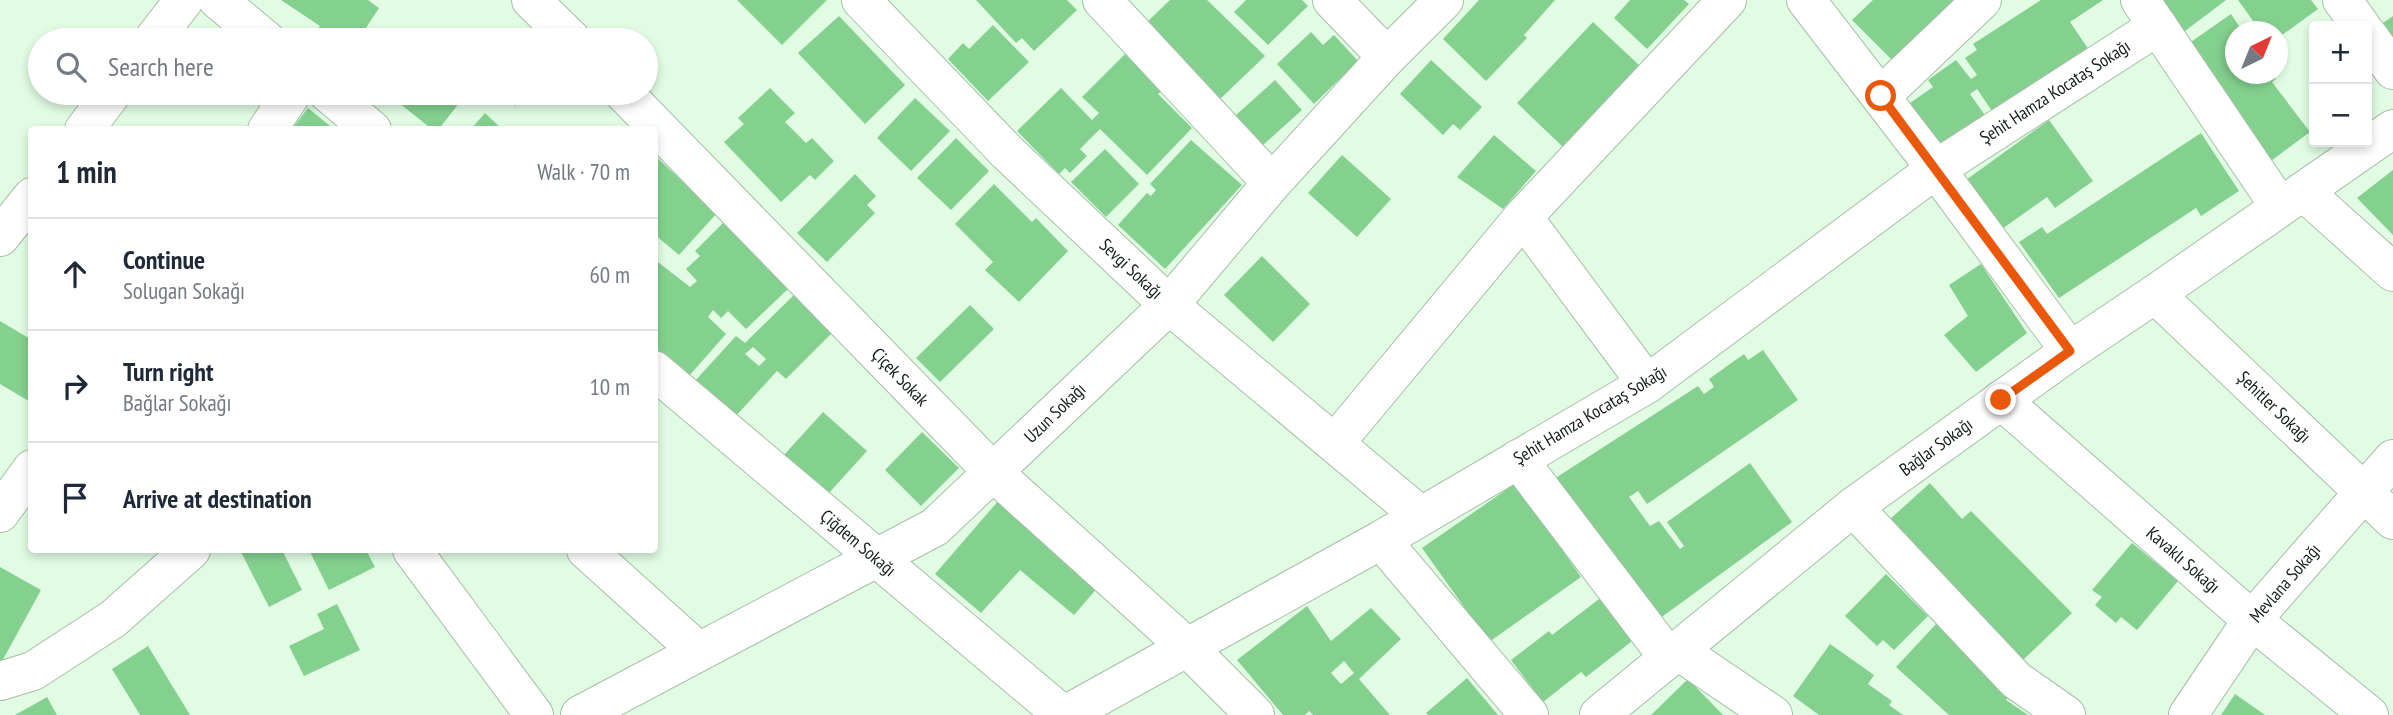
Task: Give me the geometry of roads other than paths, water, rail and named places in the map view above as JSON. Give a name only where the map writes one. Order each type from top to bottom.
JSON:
[{"type":"street","points":[[162,28],[184,0]]},
{"type":"street","points":[[218,0],[252,28]]},
{"type":"street","points":[[531,0],[560,28]]},
{"type":"street","name":"Sevgi Sokağı","points":[[861,0],[1007,152],[1169,305],[1421,516]]},
{"type":"street","points":[[1102,0],[1272,183]]},
{"type":"street","points":[[1332,0],[1387,57]]},
{"type":"street","name":"Uzun Sokağı","points":[[580,715],[935,527],[1169,305],[1272,183],[1387,57],[1444,0]]},
{"type":"street","points":[[1335,443],[1523,217],[1727,0]]},
{"type":"street","points":[[1806,0],[1936,169],[2070,351]]},
{"type":"street","points":[[1881,96],[1982,0]]},
{"type":"street","points":[[2342,0],[2357,21]]},
{"type":"street","points":[[2149,13],[2292,199],[2393,272]]},
{"type":"street","name":"Şehit Hamza Kocataş Sokağı","points":[[1064,715],[1381,540],[1647,384],[2149,13]]},
{"type":"street","points":[[2372,41],[2393,70]]},
{"type":"street","points":[[87,126],[103,105]]},
{"type":"street","points":[[270,126],[284,105]]},
{"type":"street","points":[[342,105],[367,126]]},
{"type":"street","name":"Çiçek Sokak","points":[[636,105],[656,126]]},
{"type":"street","name":"Çiçek Sokak","points":[[658,128],[993,472],[1188,648],[1255,715]]},
{"type":"street","name":"Bağlar Sokağı","points":[[1599,715],[1853,508],[2070,351],[2393,129]]},
{"type":"street","points":[[0,237],[28,202]]},
{"type":"street","points":[[1523,217],[1647,384]]},
{"type":"street","name":"Şehitler Sokağı","points":[[2155,294],[2393,520]]},
{"type":"street","name":"Çiğdem Sokağı","points":[[658,373],[1064,715]]},
{"type":"street","name":"Kavaklı Sokağı","points":[[2001,400],[2252,620],[2369,715]]},
{"type":"street","name":"Mevlana Sokağı","points":[[2188,715],[2252,620],[2393,458]]},
{"type":"street","points":[[1518,459],[1673,654],[1773,715]]},
{"type":"street","points":[[0,513],[28,474]]},
{"type":"street","points":[[1853,508],[2016,680],[2066,715]]},
{"type":"street","points":[[1381,540],[1529,715]]},
{"type":"street","points":[[0,681],[33,671],[113,619],[188,553]]},
{"type":"street","points":[[414,553],[534,715]]},
{"type":"street","points":[[589,553],[698,651]]}]
